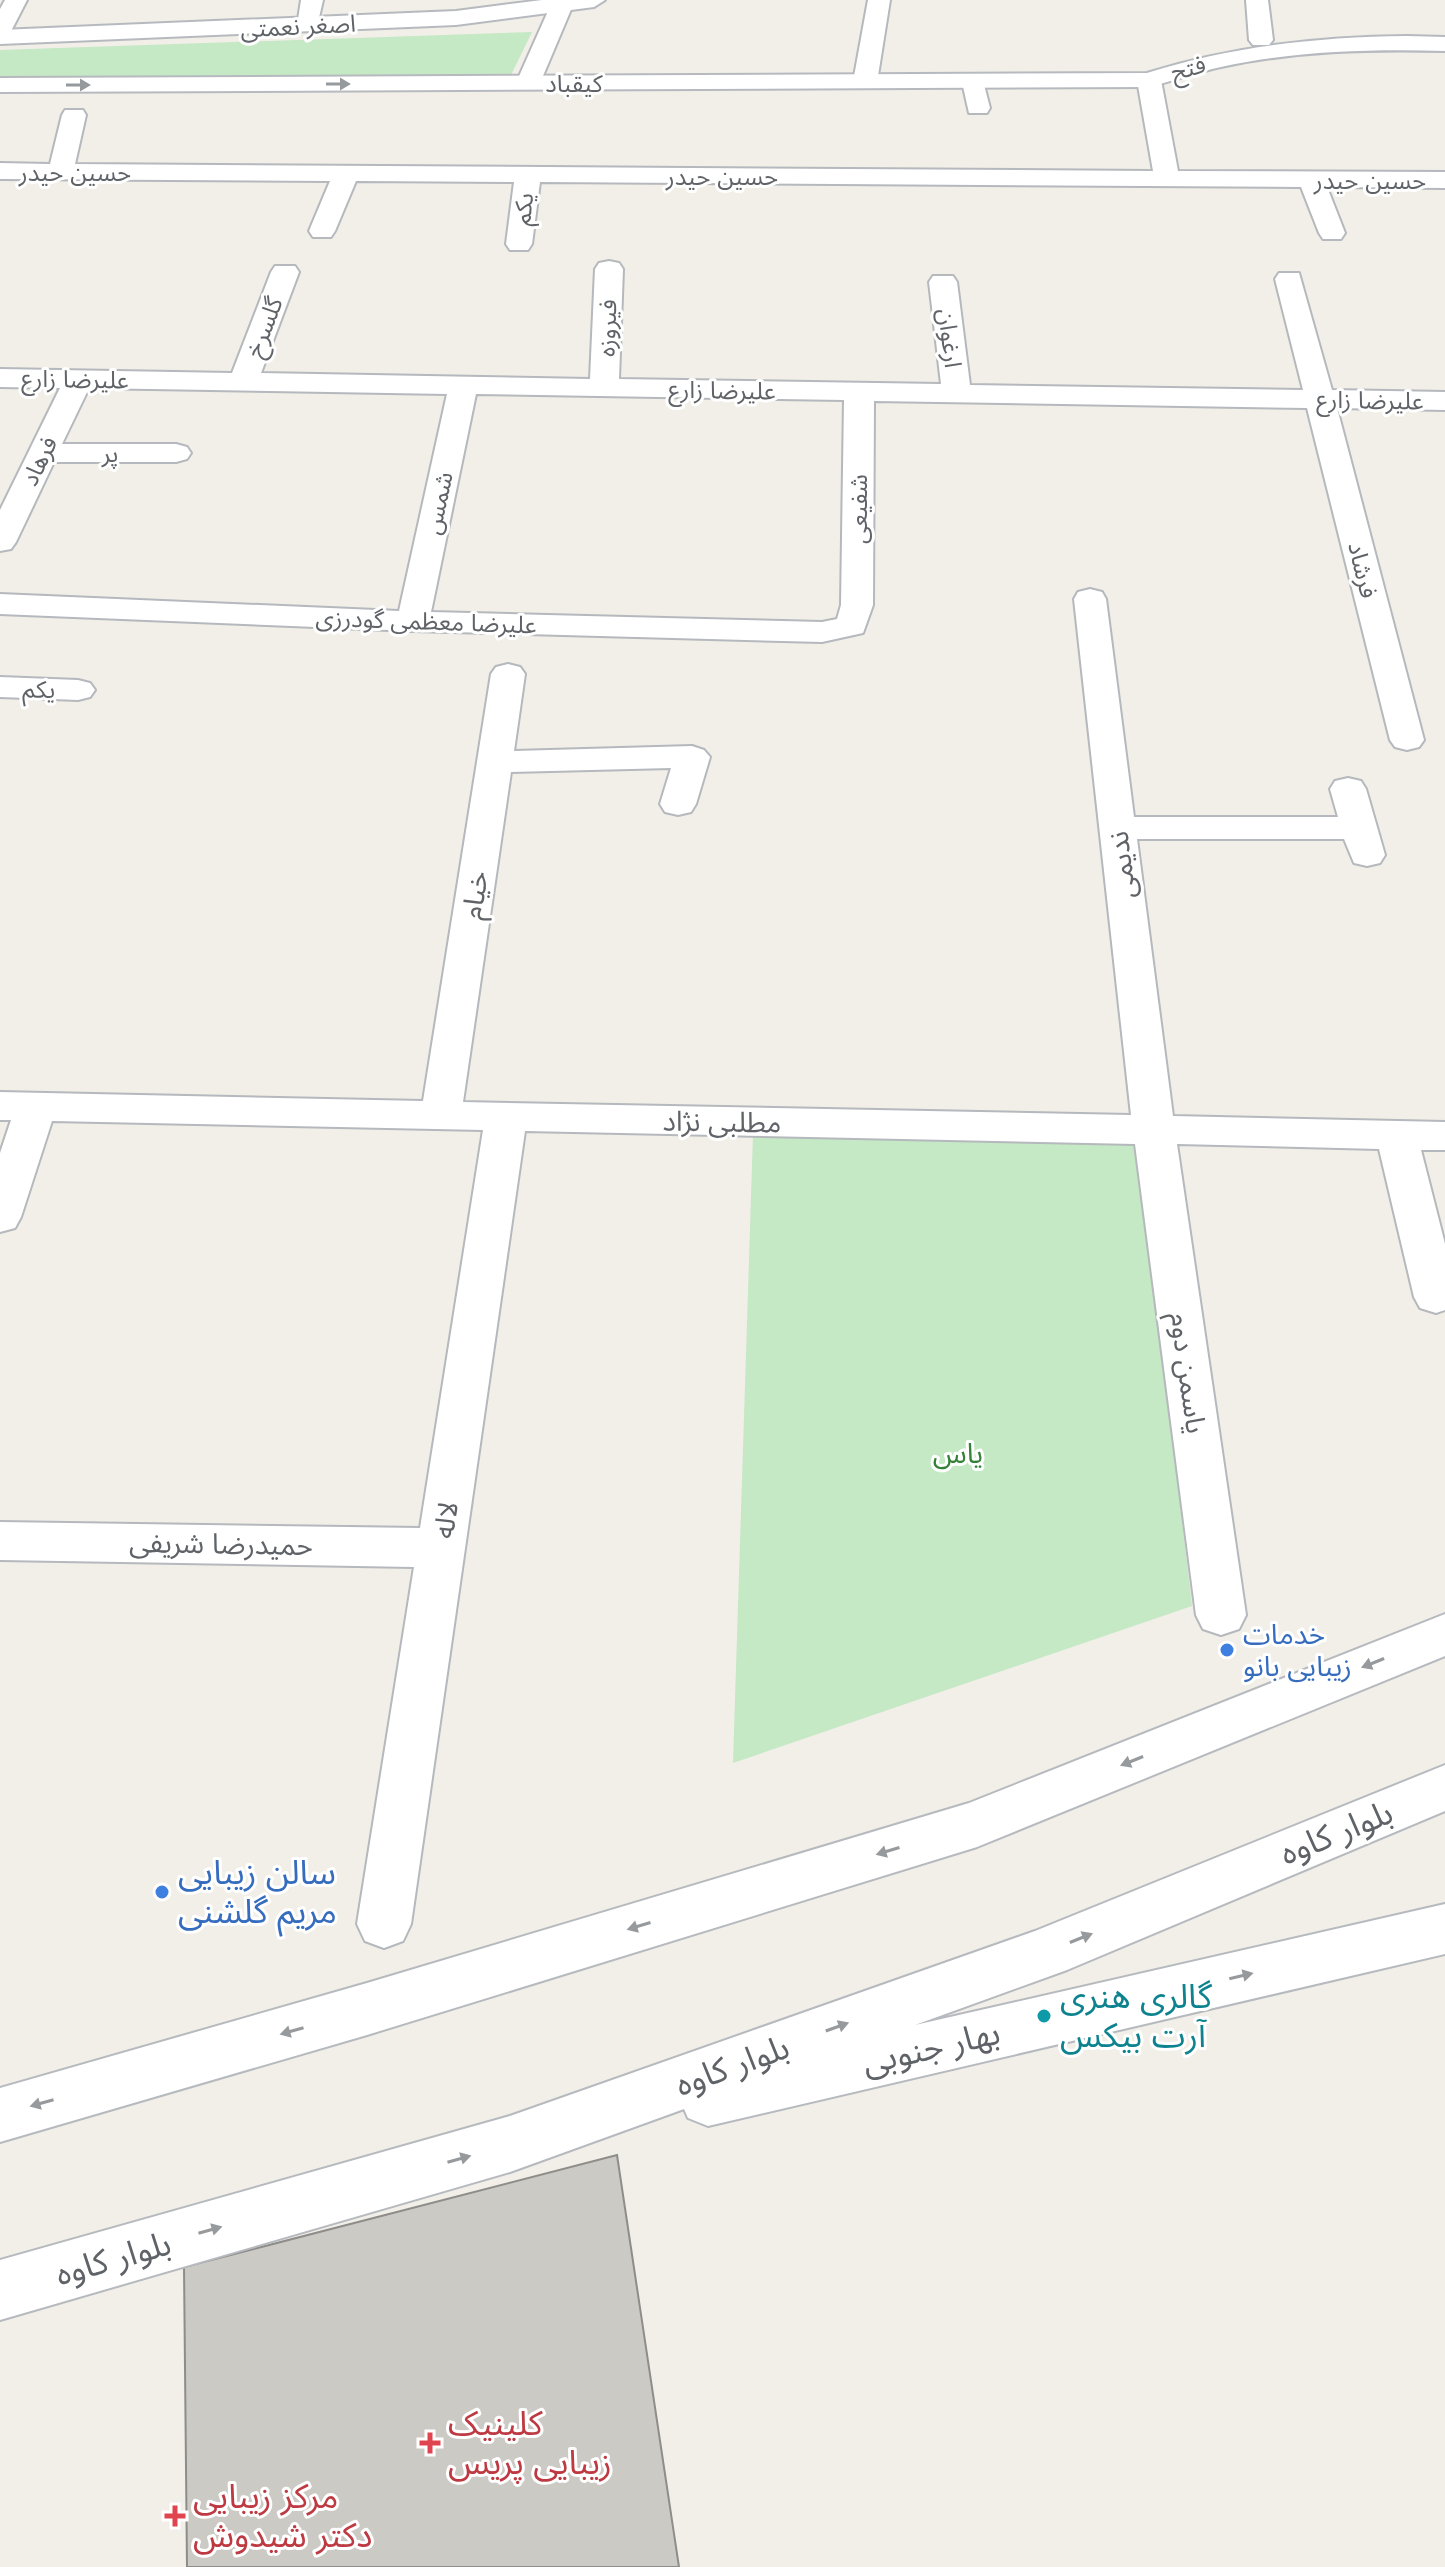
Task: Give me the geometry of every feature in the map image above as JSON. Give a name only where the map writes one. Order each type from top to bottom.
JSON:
[{"type":"street","points":[[0,34],[16,0]]},
{"type":"street","points":[[308,26],[312,0]]},
{"type":"street","name":"اصغر نعمتی","points":[[0,34],[308,26],[456,18],[594,0]]},
{"type":"street","points":[[865,82],[879,0]]},
{"type":"street","points":[[1257,0],[1262,46]]},
{"type":"street","points":[[528,83],[563,3]]},
{"type":"street","name":"فتح","points":[[1149,80],[1262,46],[1400,28],[1445,31]]},
{"type":"street","name":"فتح","points":[[1262,46],[1445,44]]},
{"type":"street","points":[[1149,80],[1167,179]]},
{"type":"street","name":"کیقباد","points":[[0,85],[1149,80]]},
{"type":"street","points":[[974,82],[978,108]]},
{"type":"street","points":[[61,172],[74,115]]},
{"type":"street","name":"حسین حیدر","points":[[0,171],[1445,180]]},
{"type":"street","points":[[322,231],[346,174]]},
{"type":"street","name":"یکم","points":[[519,244],[528,175]]},
{"type":"street","points":[[1311,180],[1332,233]]},
{"type":"street","name":"فیروزه","points":[[604,388],[609,269]]},
{"type":"street","name":"گلسرخ","points":[[243,382],[285,272]]},
{"type":"street","name":"فرشاد","points":[[1289,279],[1407,740]]},
{"type":"street","name":"ارغوان","points":[[943,282],[957,393]]},
{"type":"street","name":"علیرضا زارع","points":[[0,378],[1445,401]]},
{"type":"street","name":"فرهاد","points":[[0,542],[79,379]]},
{"type":"street","name":"شمس","points":[[413,621],[463,385]]},
{"type":"street","name":"شفیعی","points":[[851,626],[857,605],[859,392]]},
{"type":"street","name":"پر","points":[[43,453],[176,453]]},
{"type":"street","name":"ندیمی","points":[[1090,599],[1154,1132]]},
{"type":"street","name":"علیرضا معظمی گودرزی","points":[[0,604],[413,621],[822,632],[851,626]]},
{"type":"street","name":"خیام","points":[[441,1115],[508,674]]},
{"type":"street","name":"یکم","points":[[0,687],[78,690]]},
{"type":"street","points":[[495,762],[692,757],[678,804]]},
{"type":"street","points":[[1118,828],[1364,842],[1348,789]]},
{"type":"street","points":[[0,1217],[18,1106]]},
{"type":"street","name":"مطلبی نژاد","points":[[18,1106],[1445,1136]]},
{"type":"street","name":"لاله","points":[[384,1924],[506,1117]]},
{"type":"street","name":"یاسمن دوم","points":[[1154,1132],[1221,1615]]},
{"type":"street","points":[[1397,1135],[1436,1297]]},
{"type":"street","name":"حمیدرضا شریفی","points":[[0,1541],[442,1548]]},
{"type":"street","points":[[0,2115],[367,2009],[977,1824],[1445,1634]]},
{"type":"street","name":"بلوار کاوه","points":[[0,2290],[510,2144],[1047,1952],[1445,1787]]},
{"type":"street","name":"بهار جنوبی","points":[[510,2144],[1445,1929]]},
{"type":"green space","points":[[532,32],[511,75],[0,77],[0,50]]},
{"type":"green space","name":"یاس","points":[[753,1134],[1137,1139],[1192,1606],[733,1763]]},
{"type":"building","name":"کلینیک زیبایی پریس","points":[[617,2155],[679,2567],[187,2567],[184,2267]]},
{"type":"place","name":"خدمات زیبایی بانو","points":[[1227,1650]]},
{"type":"place","name":"سالن زیبایی مریم گلشنی","points":[[162,1892]]},
{"type":"place","name":"گالری هنری آرت بیکس","points":[[1044,2016]]},
{"type":"place","name":"کلینیک زیبایی پریس","points":[[430,2443]]},
{"type":"place","name":"مرکز زیبایی دکتر شیدوش","points":[[175,2516]]}]
